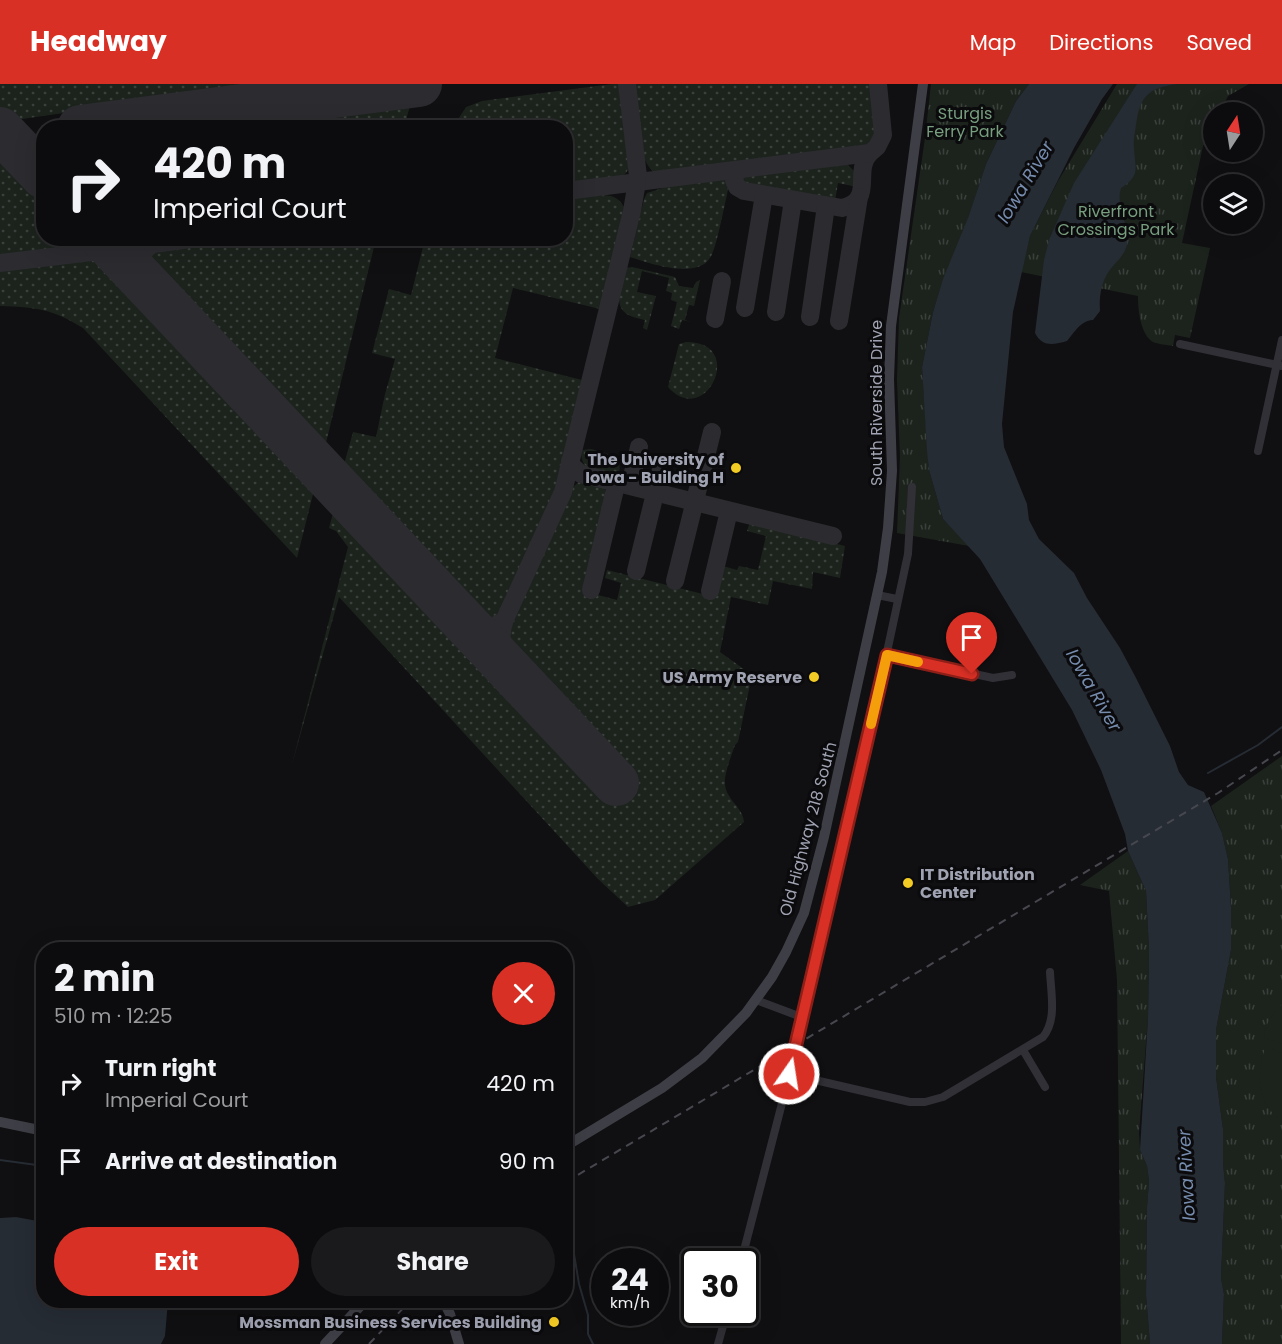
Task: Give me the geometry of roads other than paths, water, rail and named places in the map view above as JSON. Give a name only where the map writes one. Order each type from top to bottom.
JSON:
[{"type":"main road","name":"South Riverside Drive","points":[[878,595],[888,528],[892,471],[891,317],[923,84]]},
{"type":"main road","name":"Old Highway 218 South","points":[[573,1142],[682,1074],[716,1046],[756,1000],[786,952],[804,913],[811,891],[878,595]]},
{"type":"main road","points":[[0,1122],[36,1129]]},
{"type":"main road","points":[[325,1344],[359,1308]]},
{"type":"main road","points":[[447,1308],[459,1344]]},
{"type":"street","points":[[1258,451],[1279,366],[1282,340]]},
{"type":"street","points":[[1180,344],[1279,366]]},
{"type":"street","points":[[745,1248],[804,1018],[887,655],[910,535],[912,487]]},
{"type":"street","points":[[878,595],[897,598]]},
{"type":"street","points":[[887,655],[993,678],[1012,675]]},
{"type":"street","points":[[789,1074],[910,1102],[925,1102],[946,1096],[1042,1037],[1050,1027],[1052,1013],[1050,972]]},
{"type":"street","points":[[756,1000],[804,1018]]},
{"type":"street","points":[[1023,1050],[1045,1087]]},
{"type":"street","points":[[718,1344],[723,1326]]},
{"type":"water","name":"Iowa River","points":[[1029,84],[1113,84],[1074,148],[1030,236],[1013,312],[1002,424],[1004,447],[1027,504],[1029,520],[1039,539],[1074,573],[1135,676],[1170,746],[1179,772],[1188,785],[1204,792],[1222,833],[1228,859],[1231,950],[1216,1030],[1216,1077],[1223,1129],[1225,1183],[1221,1278],[1224,1294],[1222,1344],[1150,1344],[1146,1295],[1149,1181],[1147,1166],[1140,1150],[1148,1017],[1149,951],[1146,891],[1128,851],[1125,834],[1101,770],[1072,710],[980,559],[943,519],[929,470],[922,367],[933,312],[986,164],[1016,101]]},
{"type":"water","points":[[1137,84],[1177,84],[1152,91],[1140,107],[1134,139],[1135,171],[1132,179],[1121,188],[1120,195],[1127,237],[1126,248],[1104,280],[1100,295],[1100,311],[1093,320],[1081,325],[1067,341],[1045,343],[1035,333],[1044,260],[1049,240],[1074,183]]},
{"type":"water","points":[[16,1217],[36,1221],[36,1308],[167,1308],[165,1336],[161,1344],[0,1344],[0,1218]]},
{"type":"waterway","points":[[1208,773],[1258,745],[1282,727]]},
{"type":"waterway","points":[[0,1160],[36,1165]]},
{"type":"waterway","points":[[573,1248],[579,1284],[588,1315],[588,1334],[593,1344]]},
{"type":"railway","points":[[573,1178],[1218,793],[1282,750]]},
{"type":"railway","points":[[369,1344],[403,1308]]},
{"type":"place","name":"The University of Iowa - Building H","points":[[736,468]]},
{"type":"place","name":"US Army Reserve","points":[[814,677]]},
{"type":"place","name":"IT Distribution Center","points":[[908,883]]},
{"type":"place","name":"Mossman Business Services Building","points":[[554,1322]]},
{"type":"park label","name":"Sturgis Ferry Park","points":[[965,122]]},
{"type":"park label","name":"Riverfront Crossings Park","points":[[1116,220]]}]
